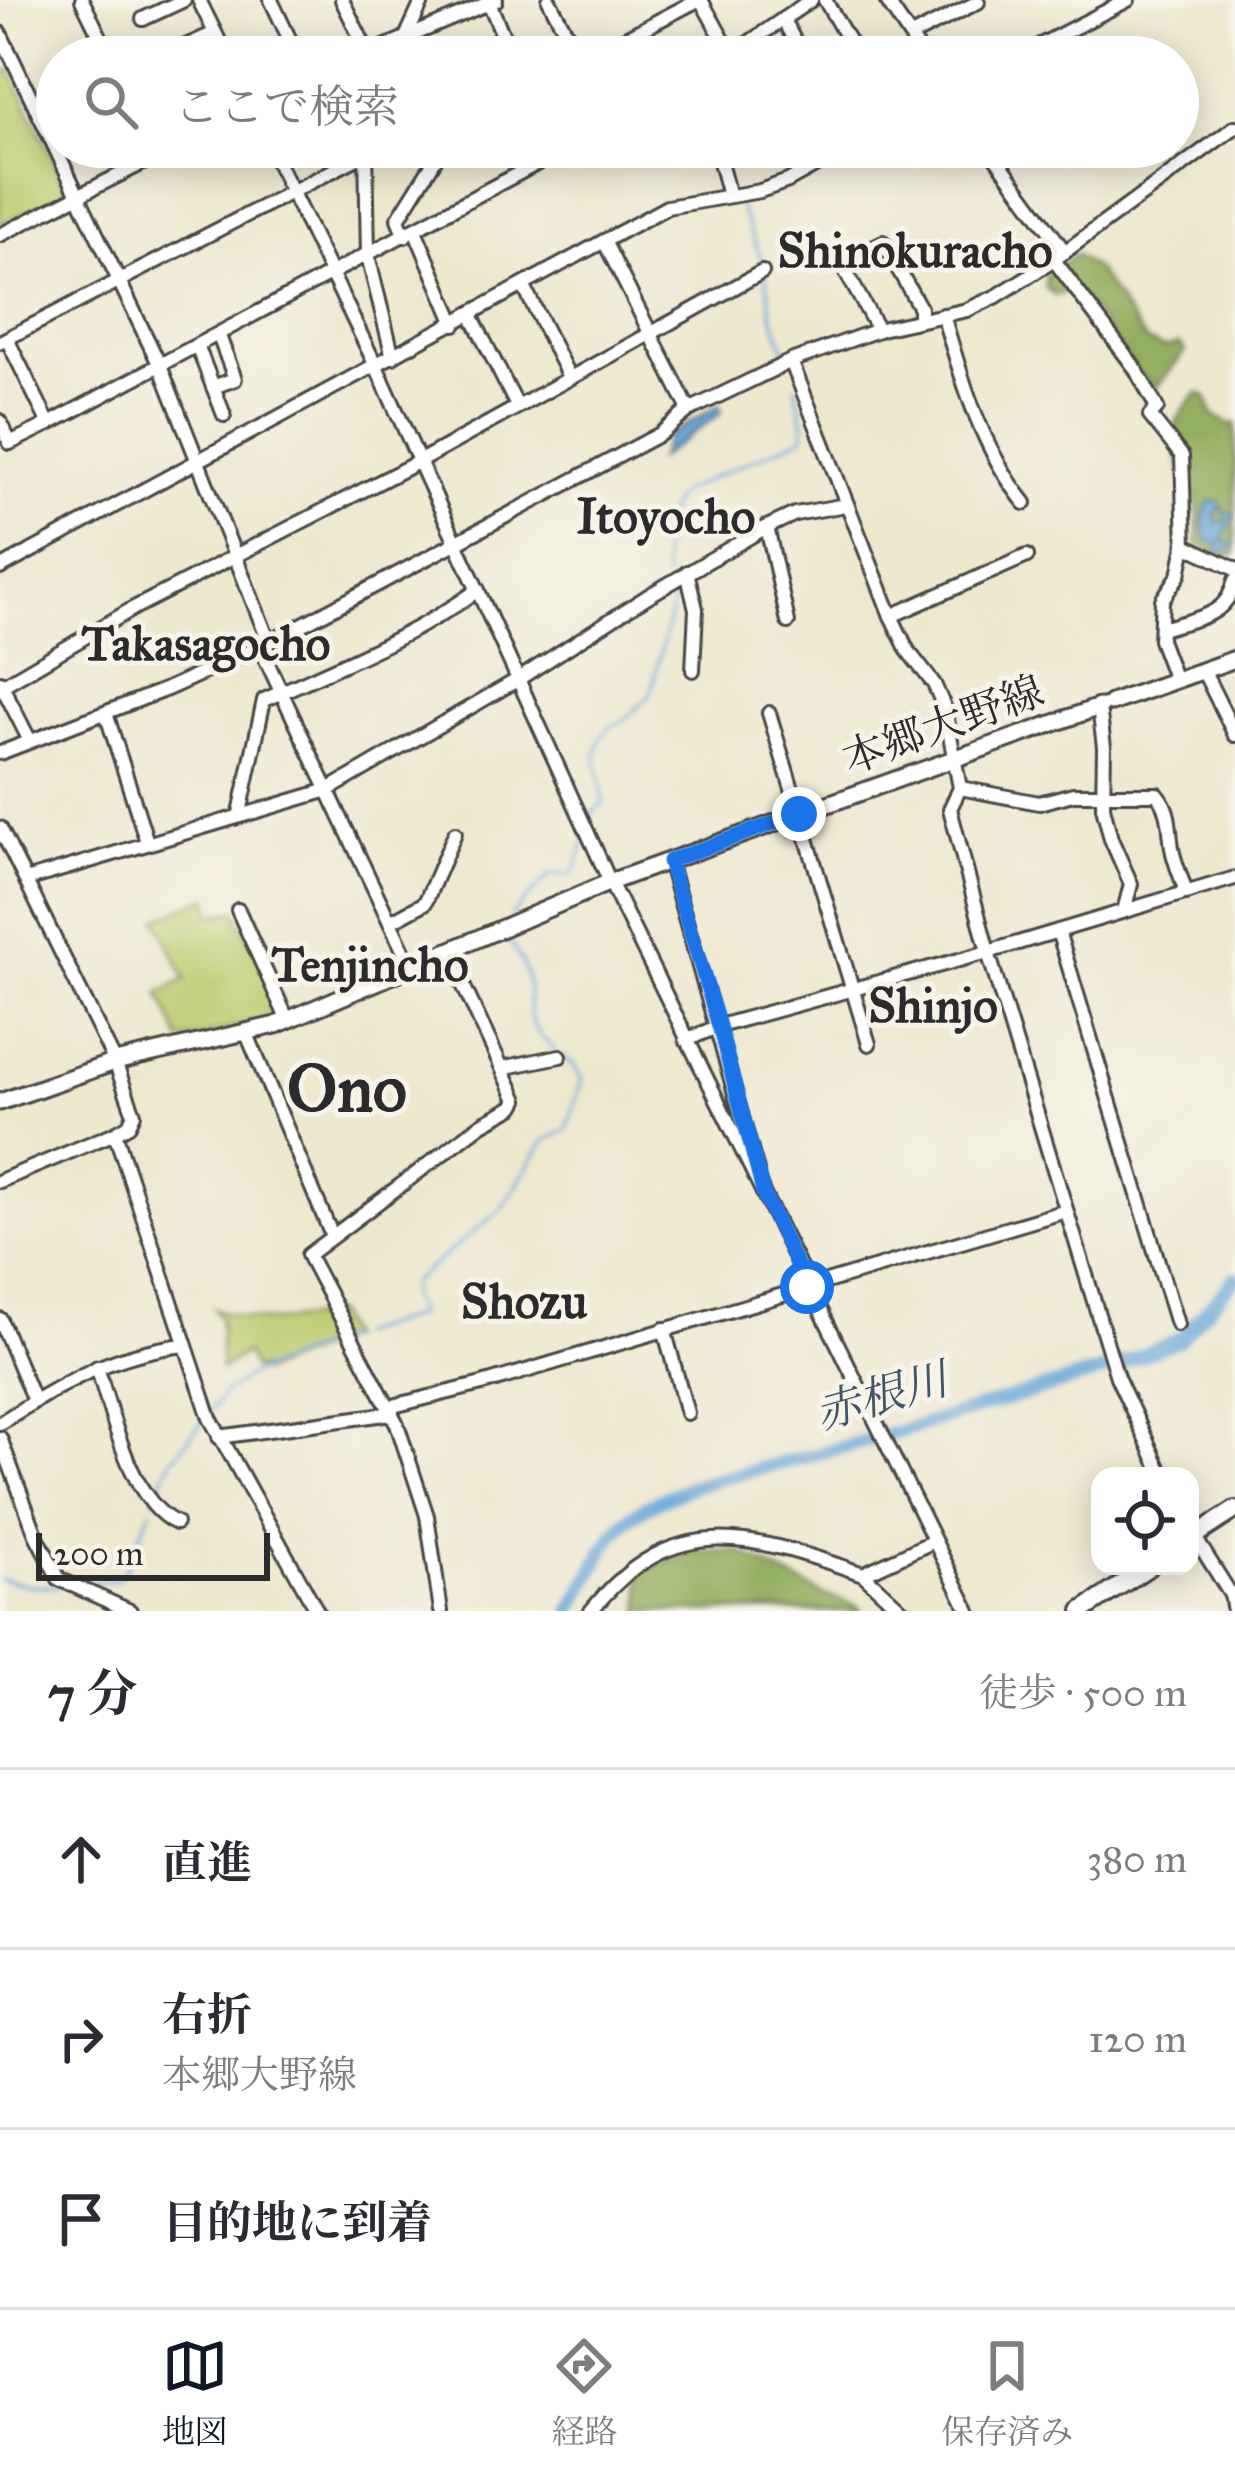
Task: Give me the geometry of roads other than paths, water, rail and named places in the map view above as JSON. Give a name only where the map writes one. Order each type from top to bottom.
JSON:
[{"type":"highway","points":[[1199,1530],[1235,1510]]},
{"type":"highway","points":[[1082,1611],[1136,1575]]},
{"type":"main road","name":"本郷大野線","points":[[0,1102],[115,1061],[288,1021],[610,882],[1235,658]]},
{"type":"street","points":[[82,0],[100,36]]},
{"type":"street","points":[[142,19],[184,0]]},
{"type":"street","points":[[199,0],[217,36]]},
{"type":"street","points":[[271,0],[288,36]]},
{"type":"street","points":[[341,0],[356,36]]},
{"type":"street","points":[[402,36],[423,0]]},
{"type":"street","points":[[549,0],[568,36]]},
{"type":"street","points":[[630,36],[699,0],[719,36]]},
{"type":"street","points":[[759,36],[812,0]]},
{"type":"street","points":[[825,0],[846,36]]},
{"type":"street","points":[[886,0],[910,36],[978,2]]},
{"type":"street","points":[[1064,36],[1128,0]]},
{"type":"street","points":[[407,36],[491,1],[502,36]]},
{"type":"street","points":[[783,20],[792,36]]},
{"type":"street","points":[[206,36],[215,32]]},
{"type":"street","points":[[0,33],[36,109]]},
{"type":"street","points":[[0,70],[14,63]]},
{"type":"street","points":[[1199,153],[1235,127]]},
{"type":"street","points":[[65,168],[161,368],[234,554],[281,692],[412,969]]},
{"type":"street","points":[[0,235],[127,168]]},
{"type":"street","points":[[280,168],[420,461],[610,882],[969,1611]]},
{"type":"street","points":[[49,424],[3,340],[334,168]]},
{"type":"street","points":[[366,168],[368,256],[393,357]]},
{"type":"street","points":[[428,168],[398,218],[455,324]]},
{"type":"street","points":[[0,421],[10,443],[161,368],[526,168]]},
{"type":"street","points":[[722,168],[729,196]]},
{"type":"street","points":[[0,568],[667,208],[760,191],[811,168]]},
{"type":"street","points":[[1002,168],[1136,368],[1156,408],[1150,416],[1182,456],[1185,545],[1179,575],[1162,600],[1160,640],[1174,680]]},
{"type":"street","points":[[0,753],[265,645],[660,434],[689,410],[791,361],[878,330],[968,310],[997,296],[1179,168]]},
{"type":"street","points":[[604,241],[689,410]]},
{"type":"street","points":[[878,330],[841,263],[883,242],[920,308],[920,320]]},
{"type":"street","points":[[29,739],[1,685],[77,639],[420,461],[762,272]]},
{"type":"street","points":[[524,287],[569,377]]},
{"type":"street","points":[[471,315],[517,406]]},
{"type":"street","points":[[943,315],[962,378],[999,466],[1025,503]]},
{"type":"street","points":[[213,387],[235,379],[219,336]]},
{"type":"street","points":[[198,348],[224,416]]},
{"type":"street","points":[[791,361],[891,616],[945,709],[960,788],[950,809],[988,952],[1108,1351],[1159,1467]]},
{"type":"street","points":[[26,880],[328,790],[767,527],[795,514],[846,505]]},
{"type":"street","points":[[767,527],[788,622]]},
{"type":"street","points":[[1185,545],[1235,569]]},
{"type":"street","points":[[891,616],[1028,556]]},
{"type":"street","points":[[687,572],[696,609],[693,670]]},
{"type":"street","points":[[1162,629],[1223,608],[1235,580]]},
{"type":"street","points":[[240,813],[264,700],[344,667],[436,620],[478,590]]},
{"type":"street","points":[[1203,670],[1235,735]]},
{"type":"street","points":[[1105,705],[1104,793],[1112,839],[1131,884],[1124,911]]},
{"type":"street","points":[[106,713],[147,842]]},
{"type":"street","points":[[769,713],[869,1044]]},
{"type":"street","points":[[960,788],[1039,803],[1051,796],[1157,794],[1173,829],[1171,847],[1186,892]]},
{"type":"street","points":[[0,828],[115,1061],[134,1114],[129,1125],[116,1133],[0,1181]]},
{"type":"street","points":[[390,922],[424,903],[455,833]]},
{"type":"street","points":[[669,861],[764,1195]]},
{"type":"street","points":[[686,1040],[719,1026],[1235,878]]},
{"type":"street","points":[[238,910],[288,1021]]},
{"type":"street","points":[[1058,931],[1177,1324]]},
{"type":"street","points":[[441,1611],[427,1516],[390,1410],[308,1255],[517,1100],[448,953]]},
{"type":"street","points":[[247,1034],[332,1237]]},
{"type":"street","points":[[502,1067],[560,1055]]},
{"type":"street","points":[[116,1133],[184,1345],[219,1437],[313,1610]]},
{"type":"street","points":[[219,1437],[390,1410],[1066,1211]]},
{"type":"street","points":[[0,1319],[34,1402]]},
{"type":"street","points":[[664,1329],[687,1412]]},
{"type":"street","points":[[0,1423],[97,1367],[149,1348],[184,1345]]},
{"type":"street","points":[[97,1367],[140,1488],[156,1512],[176,1523]]},
{"type":"street","points":[[0,1438],[35,1535],[58,1579],[130,1611]]},
{"type":"street","points":[[591,1611],[639,1563],[676,1544],[701,1538],[791,1548],[863,1574],[903,1611]]},
{"type":"street","points":[[863,1574],[934,1541]]},
{"type":"street","points":[[1199,1547],[1231,1595],[1234,1611]]},
{"type":"water","points":[[719,405],[722,412],[659,458],[668,436]]},
{"type":"water","points":[[1218,501],[1222,507],[1215,513],[1218,523],[1226,521],[1224,510],[1235,514],[1222,542],[1235,543],[1235,547],[1223,553],[1218,544],[1208,541],[1204,526],[1207,506]]},
{"type":"waterway","points":[[736,198],[765,267]]},
{"type":"waterway","points":[[766,276],[772,314],[788,359]]},
{"type":"waterway","points":[[666,579],[663,533],[674,500],[681,492],[803,437],[795,386]]},
{"type":"waterway","points":[[589,824],[592,813],[604,803],[596,755],[600,739],[650,696],[675,593],[671,587]]},
{"type":"waterway","points":[[511,916],[551,874],[569,875],[576,869],[585,839]]},
{"type":"waterway","points":[[508,931],[525,971],[531,1021],[555,1050]]},
{"type":"waterway","points":[[356,1335],[418,1315],[410,1297],[411,1283],[502,1209],[544,1141],[567,1130],[582,1080],[563,1056]]},
{"type":"waterway","name":"赤根川","points":[[571,1611],[609,1541],[647,1506],[692,1486],[875,1439],[1113,1368],[1180,1339],[1235,1278]]},
{"type":"waterway","points":[[211,1410],[224,1393],[254,1373],[347,1337]]},
{"type":"waterway","points":[[154,1501],[169,1464],[205,1418]]},
{"type":"waterway","points":[[85,1583],[115,1580],[123,1574],[151,1510]]},
{"type":"waterway","points":[[0,1579],[57,1586]]},
{"type":"district","name":"Shinokuracho","points":[[915,250]]},
{"type":"district","name":"Itoyocho","points":[[666,516]]},
{"type":"district","name":"Takasagocho","points":[[206,643]]},
{"type":"district","name":"Tenjincho","points":[[370,964]]},
{"type":"district","name":"Shinjo","points":[[933,1005]]},
{"type":"district","name":"Ono","points":[[347,1088]]},
{"type":"district","name":"Shozu","points":[[524,1301]]}]
